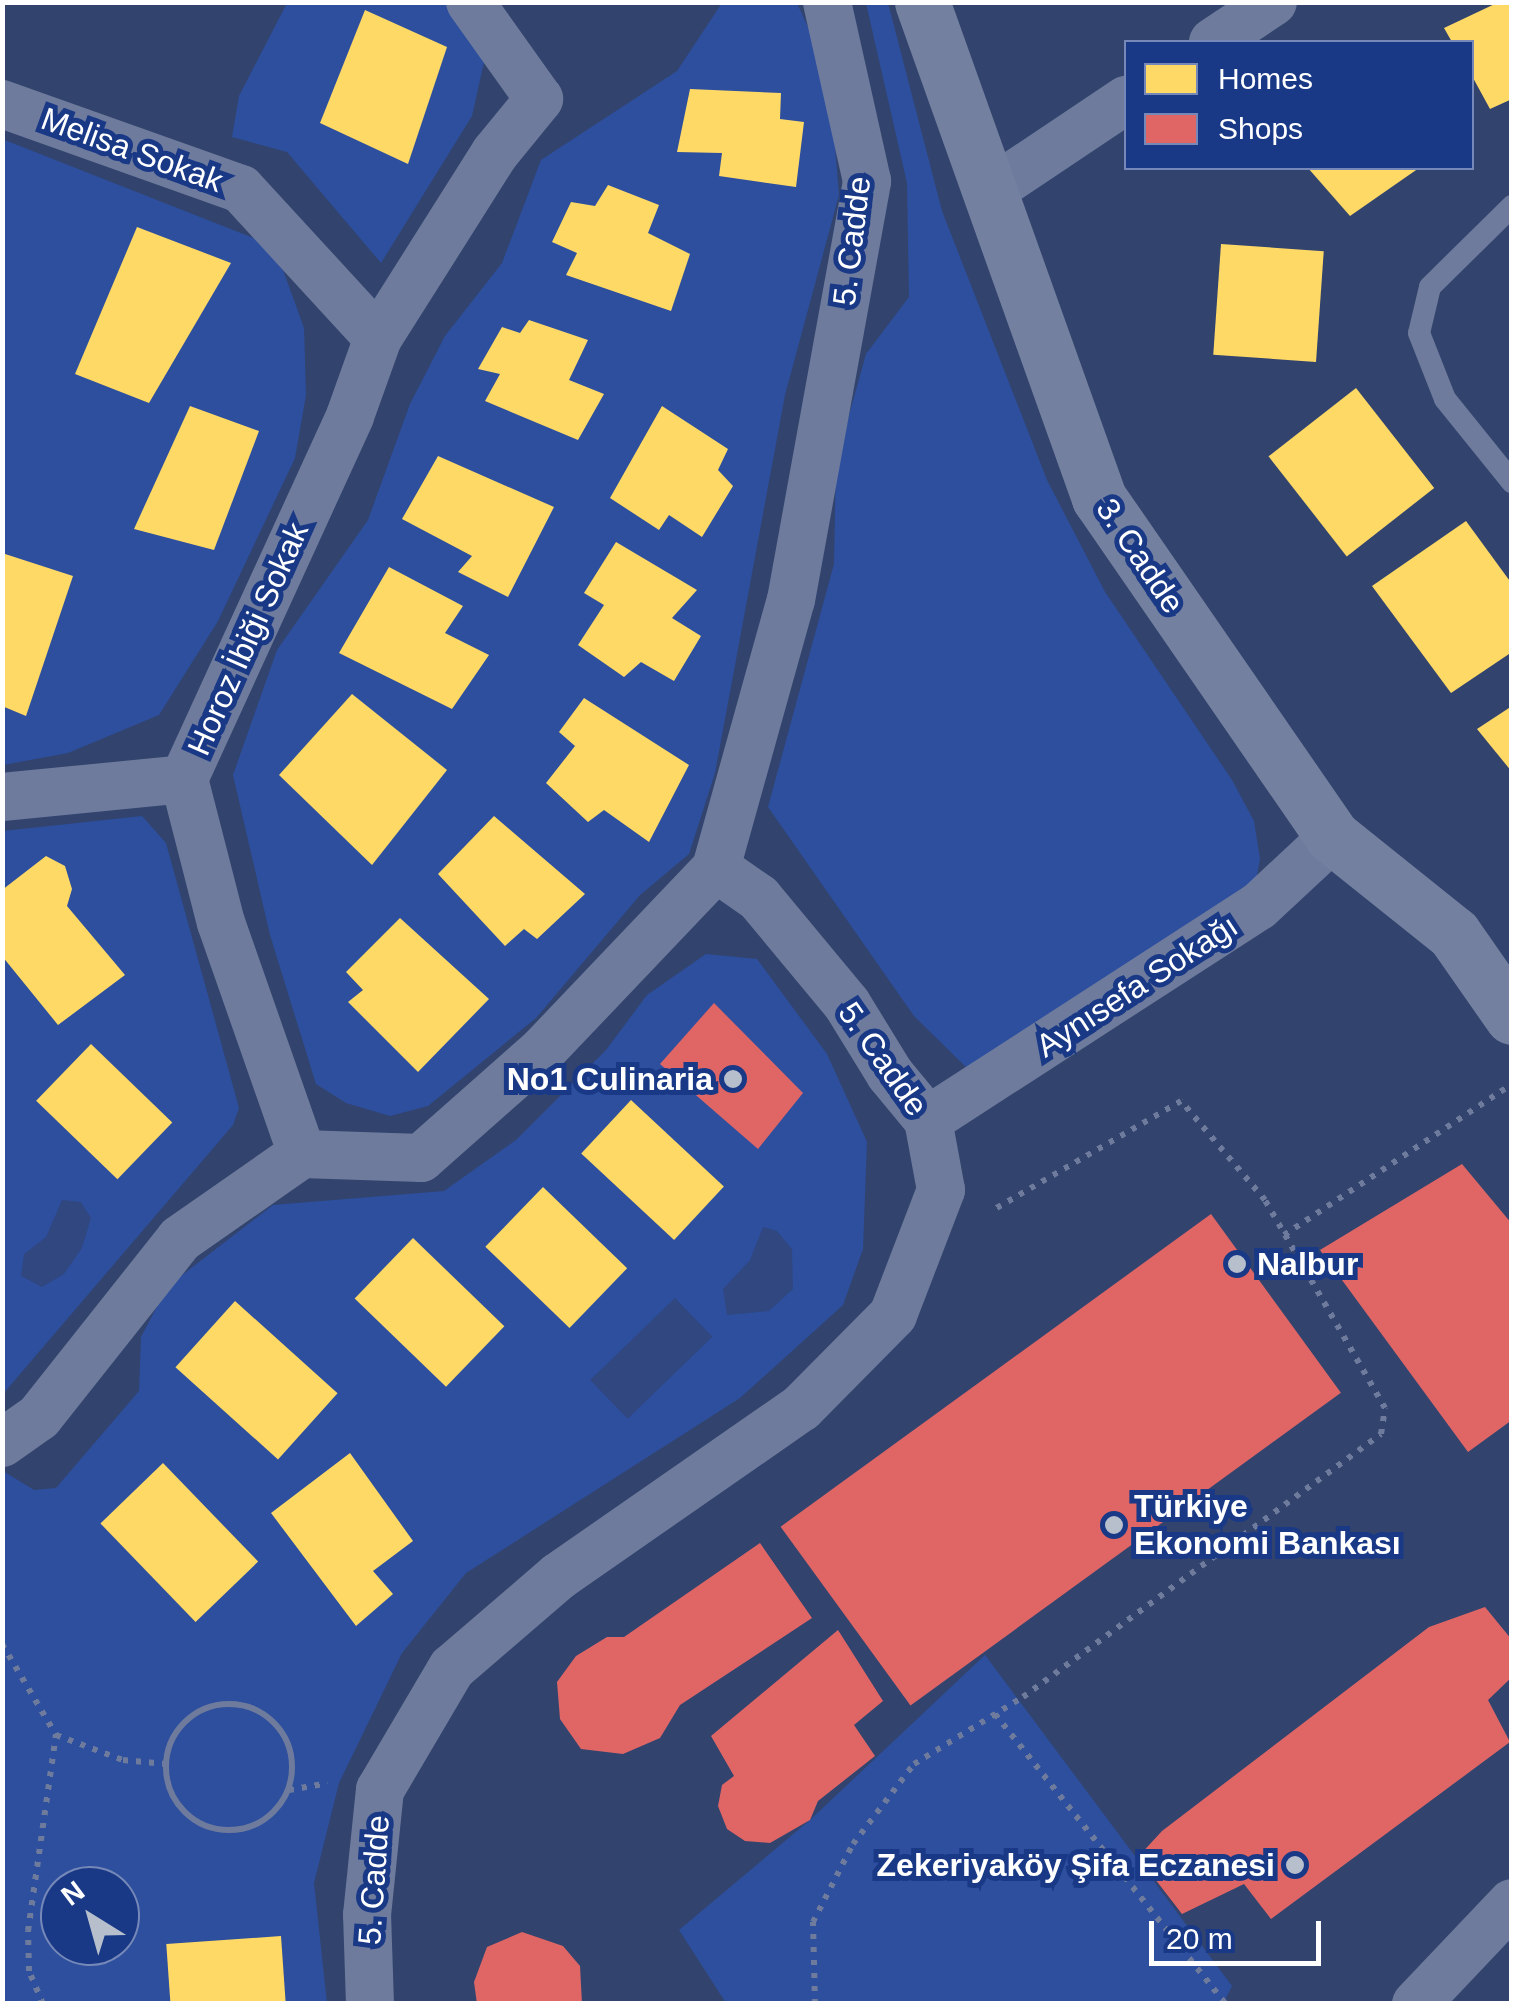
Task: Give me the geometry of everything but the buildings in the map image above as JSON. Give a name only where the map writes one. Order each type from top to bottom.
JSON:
[{"type":"main road","name":"3. Cadde","points":[[922,2],[1098,498],[1333,836],[1454,934],[1512,1017]]},
{"type":"street","name":"Horoz İbiği Sokak","points":[[302,1154],[221,923],[184,780],[350,416],[378,338],[495,153],[538,98],[470,2]]},
{"type":"street","name":"5. Cadde","points":[[370,2004],[367,1915],[380,1790],[452,1668],[559,1576],[801,1408],[893,1315],[922,1251],[941,1190],[928,1120],[890,1074],[847,1004],[759,898],[716,868],[791,600],[867,181],[827,2]]},
{"type":"street","points":[[1216,40],[1273,2]]},
{"type":"street","points":[[990,192],[1124,101]]},
{"type":"street","name":"Melisa Sokak","points":[[2,104],[241,189],[378,338]]},
{"type":"street","points":[[2,797],[184,780]]},
{"type":"street","name":"Aynısefa Sokağı","points":[[928,1120],[1259,906],[1333,836]]},
{"type":"street","points":[[2,1443],[39,1417],[180,1239],[302,1154],[421,1158],[542,1051],[716,868]]},
{"type":"street","points":[[1416,2004],[1512,1903]]},
{"type":"lane","points":[[1512,206],[1488,222],[1430,287],[1419,333],[1445,399],[1512,482]]},
{"type":"path","points":[[1284,1236],[1512,1084]]},
{"type":"path","points":[[815,2004],[813,1922],[853,1844],[914,1764],[995,1714],[1381,1434],[1385,1408],[1284,1236],[1228,1152],[1181,1101],[922,1251]]},
{"type":"path","points":[[2,1644],[56,1735],[28,1931],[28,1971],[43,2004]]},
{"type":"path","points":[[220,1704],[262,1712],[290,1746],[292,1768],[278,1807],[264,1820],[226,1831],[189,1817],[168,1784],[166,1764],[182,1724],[220,1704]]},
{"type":"path","points":[[995,1714],[1226,2004]]},
{"type":"path","points":[[56,1735],[123,1760],[166,1764]]},
{"type":"shaded area","points":[[287,3],[447,3],[484,62],[472,116],[381,263],[287,152],[232,137],[239,96]]},
{"type":"shaded area","points":[[722,3],[797,3],[829,73],[839,195],[785,395],[715,773],[689,854],[640,895],[536,1018],[428,1106],[390,1116],[346,1103],[316,1084],[270,935],[233,775],[277,650],[368,520],[410,404],[445,336],[502,263],[541,160],[677,71]]},
{"type":"shaded area","points":[[866,3],[888,3],[942,211],[1047,480],[1105,592],[1232,780],[1254,821],[1260,859],[1255,886],[969,1070],[914,1016],[768,807],[834,564],[836,462],[866,354],[909,297],[907,183]]},
{"type":"shaded area","points":[[2,139],[256,239],[283,270],[304,328],[306,395],[295,458],[218,621],[159,715],[68,753],[3,765]]},
{"type":"shaded area","points":[[142,816],[166,843],[239,1108],[233,1125],[3,1394],[3,831]]},
{"type":"shaded area","points":[[706,954],[757,959],[827,1054],[867,1142],[863,1249],[843,1305],[740,1398],[466,1573],[402,1653],[339,1783],[314,1883],[327,2003],[3,2004],[3,1471],[34,1490],[56,1488],[139,1391],[141,1337],[168,1286],[273,1205],[444,1191],[516,1140],[606,1050],[647,995]]},
{"type":"shaded area","points":[[62,1200],[81,1202],[91,1218],[82,1248],[64,1274],[42,1287],[21,1276],[24,1254],[46,1237]]},
{"type":"shaded area","points":[[763,1227],[777,1231],[792,1249],[793,1289],[769,1311],[727,1315],[723,1289],[750,1260]]},
{"type":"shaded area","points":[[675,1298],[713,1337],[628,1419],[590,1380]]},
{"type":"shaded area","points":[[985,1655],[1232,1986],[1223,2004],[726,2003],[679,1930],[810,1820]]},
{"type":"place","name":"No1 Culinaria","points":[[733,1079]]},
{"type":"place","name":"Nalbur","points":[[1237,1264]]},
{"type":"place","name":"Türkiye Ekonomi Bankası","points":[[1114,1525]]},
{"type":"place","name":"Zekeriyaköy Şifa Eczanesi","points":[[1295,1865]]}]
